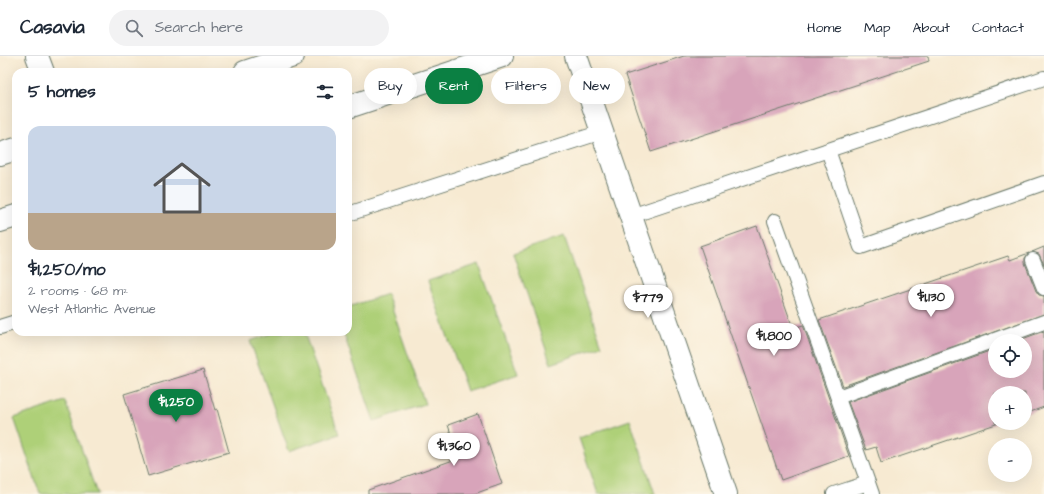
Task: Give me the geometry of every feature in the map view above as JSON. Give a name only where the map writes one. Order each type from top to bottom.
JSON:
[{"type":"street","points":[[38,56],[42,68]]},
{"type":"street","points":[[257,68],[293,56]]},
{"type":"street","points":[[352,106],[502,56]]},
{"type":"street","points":[[576,56],[726,494]]},
{"type":"street","points":[[0,154],[12,150]]},
{"type":"street","points":[[0,221],[12,217]]},
{"type":"lane","points":[[631,216],[1044,78]]},
{"type":"lane","points":[[352,213],[602,132]]},
{"type":"lane","points":[[828,150],[861,247],[1044,183]]},
{"type":"lane","points":[[775,221],[870,488],[834,494]]},
{"type":"lane","points":[[1033,260],[1044,288]]},
{"type":"lane","points":[[838,397],[1044,322]]},
{"type":"lane","points":[[0,327],[12,323]]},
{"type":"green space","points":[[564,236],[602,346],[551,364],[513,253]]},
{"type":"green space","points":[[479,264],[518,374],[467,391],[428,281]]},
{"type":"green space","points":[[387,294],[425,404],[374,421],[344,336],[352,336],[352,306]]},
{"type":"green space","points":[[264,336],[305,336],[339,434],[289,451],[250,341]]},
{"type":"green space","points":[[65,401],[97,494],[40,494],[14,418]]},
{"type":"green space","points":[[630,420],[655,494],[598,494],[579,438]]},
{"type":"building","points":[[684,56],[928,56],[929,61],[651,152],[625,75]]},
{"type":"building","points":[[757,226],[793,328],[803,325],[849,456],[781,480],[700,246]]},
{"type":"building","points":[[1044,247],[1044,265],[1039,254],[1032,252]]},
{"type":"building","points":[[1029,253],[1025,258],[1025,263],[1036,291],[1039,295],[1044,296],[1044,314],[843,386],[819,320],[1008,256],[1010,260]]},
{"type":"building","points":[[1044,331],[1044,407],[1032,411],[1032,386],[988,386],[988,427],[881,463],[876,447],[866,450],[848,402],[988,352],[988,378],[1032,378],[1032,335]]},
{"type":"building","points":[[203,370],[215,410],[217,409],[229,452],[148,476],[124,394]]},
{"type":"building","points":[[478,414],[502,484],[474,494],[368,494],[368,490],[459,458],[448,425]]}]
